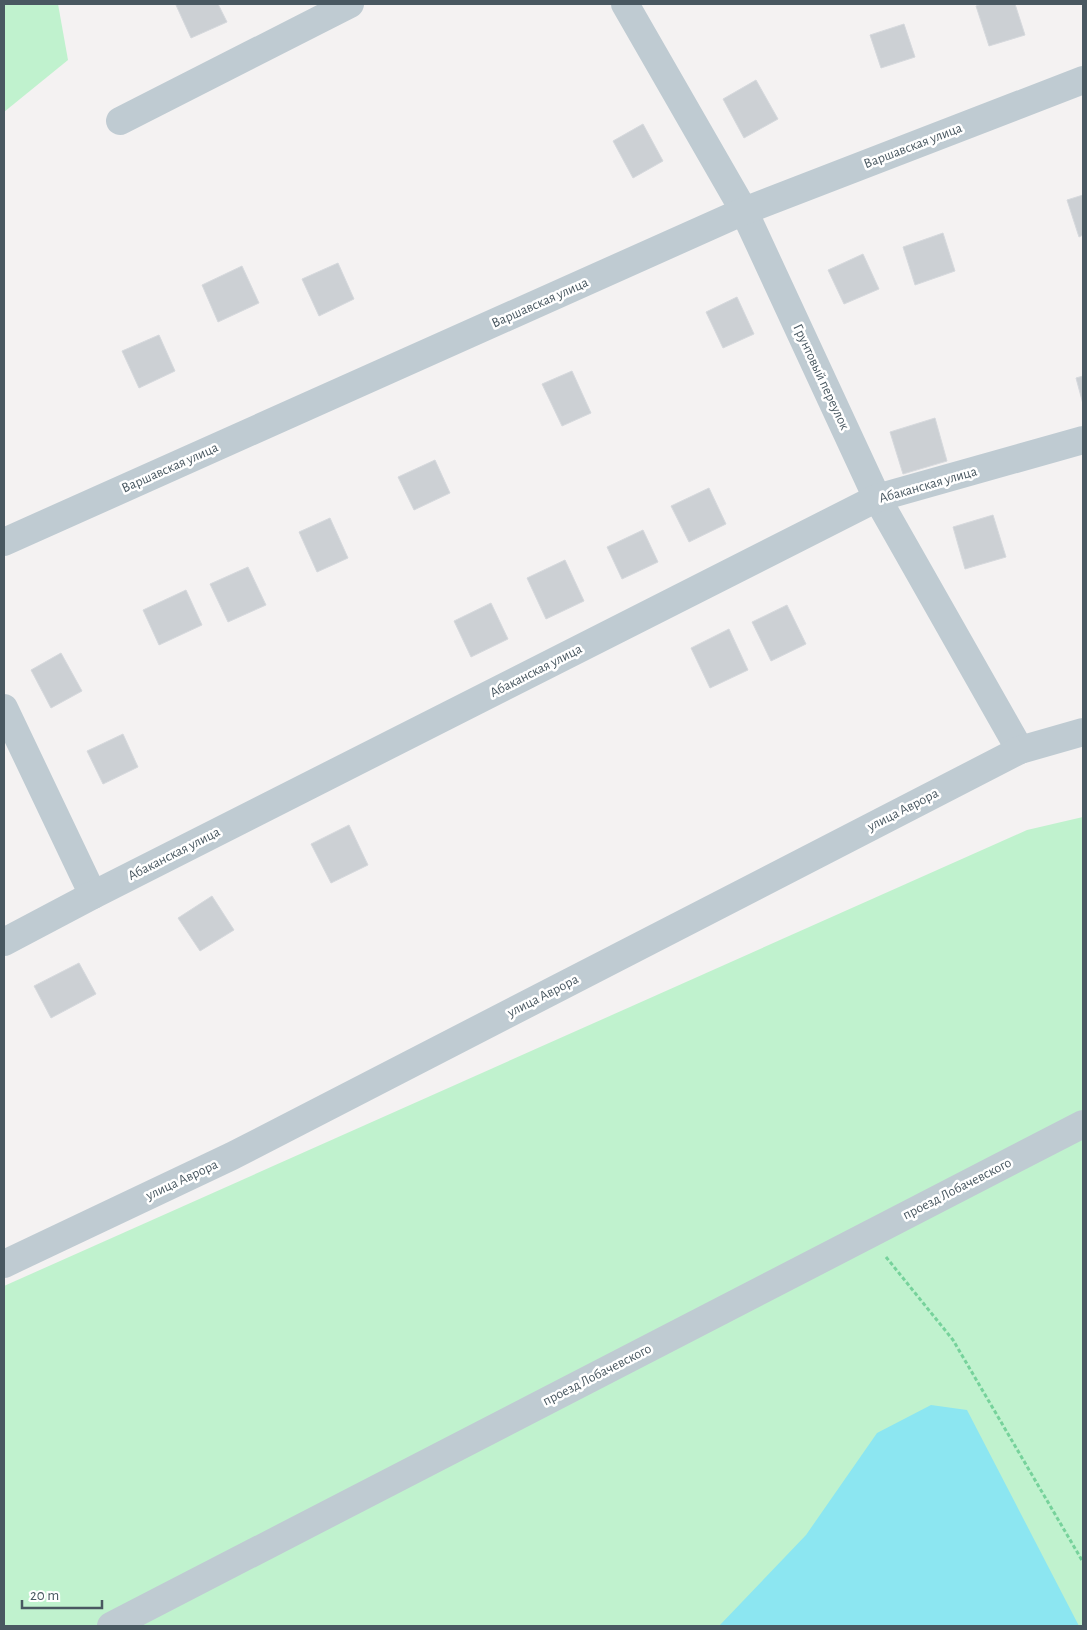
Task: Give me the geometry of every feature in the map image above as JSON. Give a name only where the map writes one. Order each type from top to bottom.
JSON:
[{"type":"street","points":[[120,121],[350,4]]},
{"type":"street","name":"Грунтовый переулок","points":[[625,4],[744,211],[878,498],[1020,750]]},
{"type":"street","name":"Варшавская улица","points":[[4,542],[744,211],[1083,80]]},
{"type":"street","name":"Абаканская улица","points":[[4,942],[878,498],[1083,440]]},
{"type":"street","points":[[4,708],[93,896]]},
{"type":"street","name":"улица Аврора","points":[[4,1264],[232,1156],[1020,750],[1083,732]]},
{"type":"street","name":"проезд Лобачевского","points":[[111,1626],[1083,1124]]},
{"type":"path","points":[[869,1235],[953,1340],[1083,1562]]},
{"type":"green space","points":[[4,4],[58,4],[68,60],[4,112]]},
{"type":"green space","points":[[1083,817],[1083,1626],[4,1626],[4,1286],[1027,830]]},
{"type":"water","points":[[931,1405],[967,1410],[1079,1626],[719,1626],[806,1535],[877,1433]]},
{"type":"building","points":[[218,4],[227,22],[191,38],[176,5]]},
{"type":"building","points":[[982,4],[1015,4],[1025,35],[989,46],[976,6]]},
{"type":"building","points":[[904,24],[915,57],[881,68],[870,35]]},
{"type":"building","points":[[756,80],[778,119],[744,138],[723,99]]},
{"type":"building","points":[[643,124],[663,161],[633,178],[613,141]]},
{"type":"building","points":[[1083,195],[1083,235],[1079,237],[1067,200]]},
{"type":"building","points":[[943,233],[955,271],[915,285],[903,247]]},
{"type":"building","points":[[863,254],[879,289],[844,304],[828,270]]},
{"type":"building","points":[[338,263],[354,299],[319,316],[302,279]]},
{"type":"building","points":[[242,266],[259,303],[218,322],[202,285]]},
{"type":"building","points":[[737,297],[754,334],[723,348],[706,312]]},
{"type":"building","points":[[159,335],[175,371],[139,388],[122,351]]},
{"type":"building","points":[[572,371],[591,413],[562,426],[542,384]]},
{"type":"building","points":[[1083,376],[1083,404],[1076,378]]},
{"type":"building","points":[[935,418],[947,461],[903,474],[890,432]]},
{"type":"building","points":[[435,460],[450,493],[414,510],[398,477]]},
{"type":"building","points":[[709,488],[726,524],[689,542],[671,506]]},
{"type":"building","points":[[993,515],[1006,557],[965,569],[953,527]]},
{"type":"building","points":[[330,518],[348,558],[317,572],[299,532]]},
{"type":"building","points":[[643,530],[658,562],[622,579],[607,547]]},
{"type":"building","points":[[565,560],[584,601],[546,619],[527,578]]},
{"type":"building","points":[[248,567],[266,605],[228,622],[210,584]]},
{"type":"building","points":[[186,590],[202,625],[159,645],[143,610]]},
{"type":"building","points":[[491,603],[508,639],[471,657],[454,621]]},
{"type":"building","points":[[787,605],[806,644],[771,661],[752,622]]},
{"type":"building","points":[[729,629],[748,670],[710,688],[691,648]]},
{"type":"building","points":[[61,653],[82,691],[51,708],[31,670]]},
{"type":"building","points":[[123,734],[138,767],[103,784],[87,751]]},
{"type":"building","points":[[349,825],[368,865],[331,883],[311,844]]},
{"type":"building","points":[[212,896],[234,930],[200,951],[178,918]]},
{"type":"building","points":[[79,963],[96,994],[51,1018],[34,986]]}]
